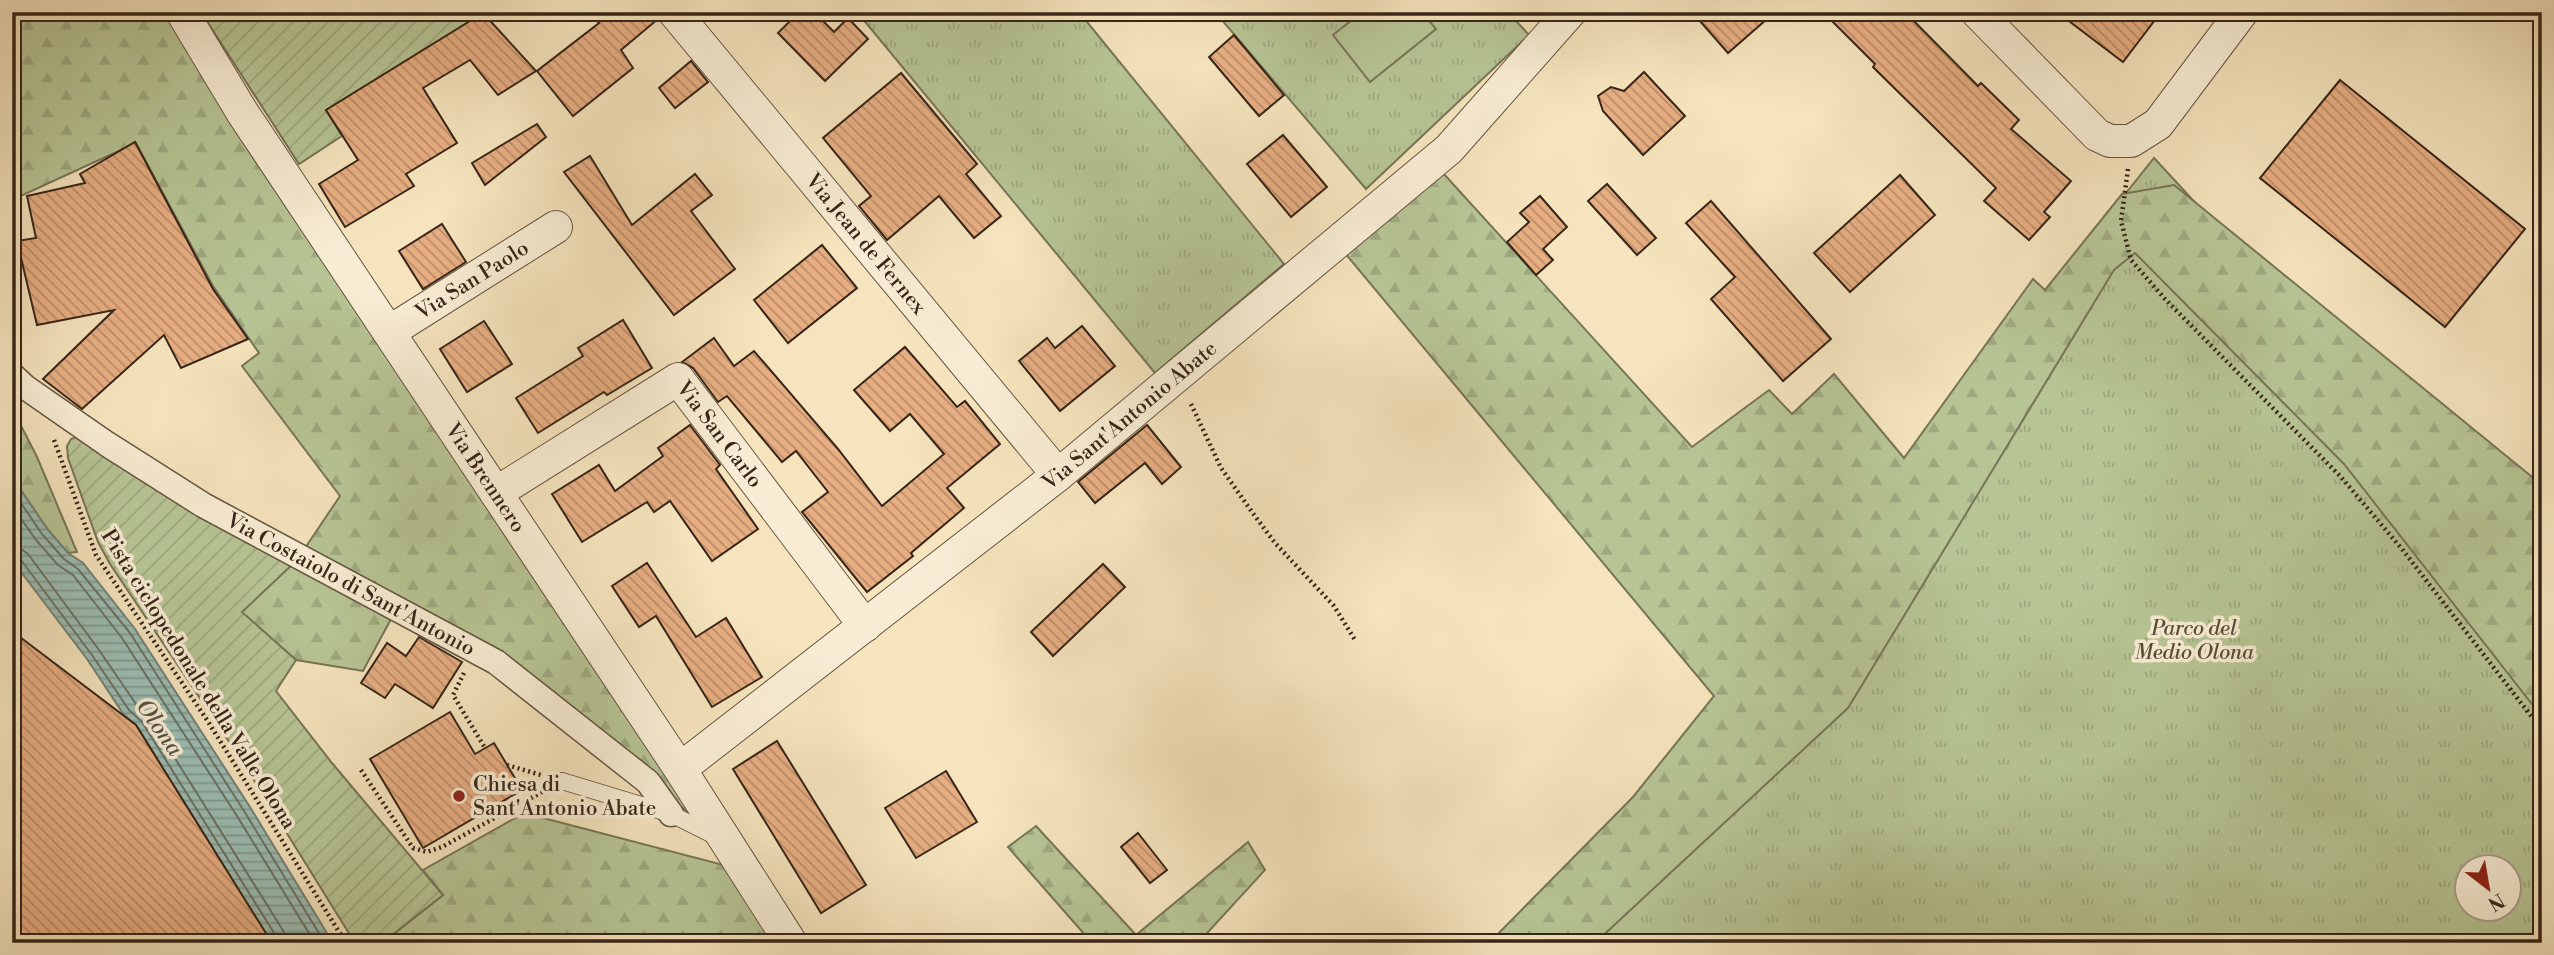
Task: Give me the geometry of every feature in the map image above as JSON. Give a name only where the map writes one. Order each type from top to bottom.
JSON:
[{"type":"street","name":"Via Brennero","points":[[182,12],[242,113],[680,769],[791,943]]},
{"type":"street","name":"Via Jean de Fernex","points":[[674,12],[1058,475]]},
{"type":"street","points":[[1977,12],[2097,135],[2110,141],[2130,141],[2158,124],[2242,12]]},
{"type":"street","name":"Via Sant'Antonio Abate","points":[[680,769],[1058,475],[1449,149],[1553,19]]},
{"type":"street","name":"Via San Paolo","points":[[388,332],[556,227]]},
{"type":"street","name":"Via Costaiolo di Sant'Antonio","points":[[12,375],[107,444],[203,505],[496,662],[648,782],[671,814]]},
{"type":"street","name":"Via San Carlo","points":[[496,493],[678,379],[864,626]]},
{"type":"lane","name":"Via Costaiolo di Sant'Antonio","points":[[562,781],[671,814],[724,840]]},
{"type":"path","points":[[2130,141],[2121,221],[2131,260],[2165,299],[2341,477],[2402,549],[2542,730]]},
{"type":"path","points":[[1178,374],[1221,468],[1275,543],[1334,606],[1355,640]]},
{"type":"path","name":"Pista ciclopedonale della Valle Olona","points":[[49,430],[96,555],[207,720],[346,943]]},
{"type":"path","points":[[453,695],[485,748]]},
{"type":"path","points":[[507,765],[562,781]]},
{"type":"path","points":[[361,770],[413,848],[427,852],[442,847],[562,781]]},
{"type":"green space","points":[[12,12],[183,12],[724,840],[563,716],[397,608],[363,671],[296,660],[241,612],[297,560],[340,496],[242,366],[259,353],[213,286],[136,143],[12,200]]},
{"type":"green space","points":[[201,12],[483,13],[326,110],[342,136],[299,164]]},
{"type":"green space","points":[[857,12],[1079,12],[1284,264],[1155,373]]},
{"type":"green space","points":[[1215,12],[1508,12],[1529,35],[1366,189]]},
{"type":"green space","points":[[1362,12],[1422,12],[1436,29],[1370,82],[1333,35]]},
{"type":"green space","name":"Parco del Medio Olona","points":[[2154,158],[2372,394],[2542,544],[2542,943],[1527,943]]},
{"type":"green space","points":[[1443,173],[1692,447],[1769,390],[1792,414],[1834,374],[1904,458],[2033,279],[2045,290],[2122,194],[2174,185],[2542,485],[2542,717],[2344,464],[2135,253],[2114,270],[1848,708],[1595,943],[1489,943],[1633,797],[1714,696],[1339,246]]},
{"type":"green space","points":[[12,408],[37,457],[77,552],[68,553],[48,530],[12,477]]},
{"type":"green space","points":[[77,437],[297,560],[242,612],[296,660],[276,691],[332,763],[443,895],[382,943],[355,943],[242,761],[110,564],[98,542],[68,458],[67,446],[71,439]]},
{"type":"green space","points":[[524,813],[739,869],[789,943],[382,943],[443,895],[423,870]]},
{"type":"green space","points":[[1036,826],[1136,935],[1248,842],[1265,870],[1198,943],[1092,943],[1008,847]]},
{"type":"water","name":"Olona","points":[[12,477],[48,530],[68,553],[83,563],[135,629],[250,807],[333,943],[272,943],[136,725],[124,715],[87,659],[12,560]]},
{"type":"building","points":[[590,12],[656,12],[658,19],[621,50],[633,68],[573,116],[537,71],[599,23]]},
{"type":"building","points":[[799,12],[814,12],[834,32],[848,18],[868,39],[825,81],[778,33]]},
{"type":"building","points":[[1692,12],[1775,12],[1728,53]]},
{"type":"building","points":[[1823,12],[1905,12],[1978,86],[1981,83],[2019,120],[2011,129],[2071,181],[2044,212],[2050,217],[2029,240],[1984,201],[1996,188],[1873,67],[1875,64]]},
{"type":"building","points":[[2057,12],[2161,12],[2123,62]]},
{"type":"building","points":[[483,13],[536,71],[498,95],[470,60],[423,88],[457,143],[406,174],[414,186],[345,227],[319,184],[358,160],[326,110]]},
{"type":"building","points":[[1234,35],[1284,95],[1259,116],[1209,57]]},
{"type":"building","points":[[691,61],[708,82],[675,108],[659,88]]},
{"type":"building","points":[[1644,72],[1685,116],[1643,155],[1603,111],[1598,96],[1611,87],[1624,91]]},
{"type":"building","points":[[901,73],[977,164],[966,174],[1001,216],[974,238],[939,196],[887,240],[859,206],[871,196],[823,138]]},
{"type":"building","points":[[2340,80],[2525,229],[2445,327],[2260,178]]},
{"type":"building","points":[[537,124],[546,137],[485,185],[472,163]]},
{"type":"building","points":[[1283,135],[1327,187],[1291,217],[1247,164]]},
{"type":"building","points":[[135,142],[213,289],[248,339],[181,368],[164,335],[82,409],[43,379],[114,310],[37,325],[17,241],[36,238],[27,196],[85,183],[80,174]]},
{"type":"building","points":[[590,156],[632,225],[695,174],[712,195],[691,211],[735,269],[674,315],[564,172]]},
{"type":"building","points":[[1900,175],[1935,215],[1850,292],[1814,253]]},
{"type":"building","points":[[1607,184],[1656,238],[1637,255],[1588,201]]},
{"type":"building","points":[[1540,196],[1567,227],[1543,249],[1553,260],[1536,275],[1507,242],[1529,222],[1520,213]]},
{"type":"building","points":[[1711,201],[1831,339],[1783,381],[1711,299],[1735,277],[1686,223]]},
{"type":"building","points":[[442,224],[466,262],[423,289],[399,251]]},
{"type":"building","points":[[822,245],[857,288],[788,343],[754,300]]},
{"type":"building","points":[[623,320],[652,368],[607,395],[604,392],[538,433],[516,398],[583,356],[578,348]]},
{"type":"building","points":[[484,321],[512,364],[467,392],[440,349]]},
{"type":"building","points":[[1082,326],[1115,366],[1060,411],[1019,361],[1047,338],[1055,348]]},
{"type":"building","points":[[714,338],[734,366],[754,351],[838,449],[882,506],[944,454],[910,414],[890,431],[854,390],[905,347],[957,407],[965,401],[1000,444],[947,488],[964,508],[911,553],[913,556],[867,592],[802,512],[828,492],[796,451],[782,462],[727,396],[718,402],[693,368],[682,362]]},
{"type":"building","points":[[690,425],[720,465],[716,469],[758,529],[712,561],[670,501],[654,512],[647,502],[582,542],[552,494],[599,465],[615,491],[663,456],[658,448]]},
{"type":"building","points":[[1147,425],[1181,467],[1162,484],[1145,463],[1095,503],[1078,482]]},
{"type":"building","points":[[647,563],[696,637],[726,618],[762,677],[712,707],[656,616],[639,627],[612,586]]},
{"type":"building","points":[[1103,564],[1125,587],[1053,656],[1031,632]]},
{"type":"building","points":[[12,631],[136,725],[272,943],[12,943]]},
{"type":"building","points":[[419,637],[462,662],[433,708],[395,684],[385,698],[361,683],[387,643],[406,656]]},
{"type":"building","points":[[450,712],[475,754],[494,743],[522,790],[423,848],[370,759]]},
{"type":"building","points":[[777,741],[866,885],[821,913],[733,769]]},
{"type":"building","points":[[946,771],[977,822],[916,858],[885,808]]},
{"type":"building","points":[[1138,833],[1167,870],[1150,883],[1121,847]]},
{"type":"place","name":"Chiesa di Sant'Antonio Abate","points":[[459,796]]}]
